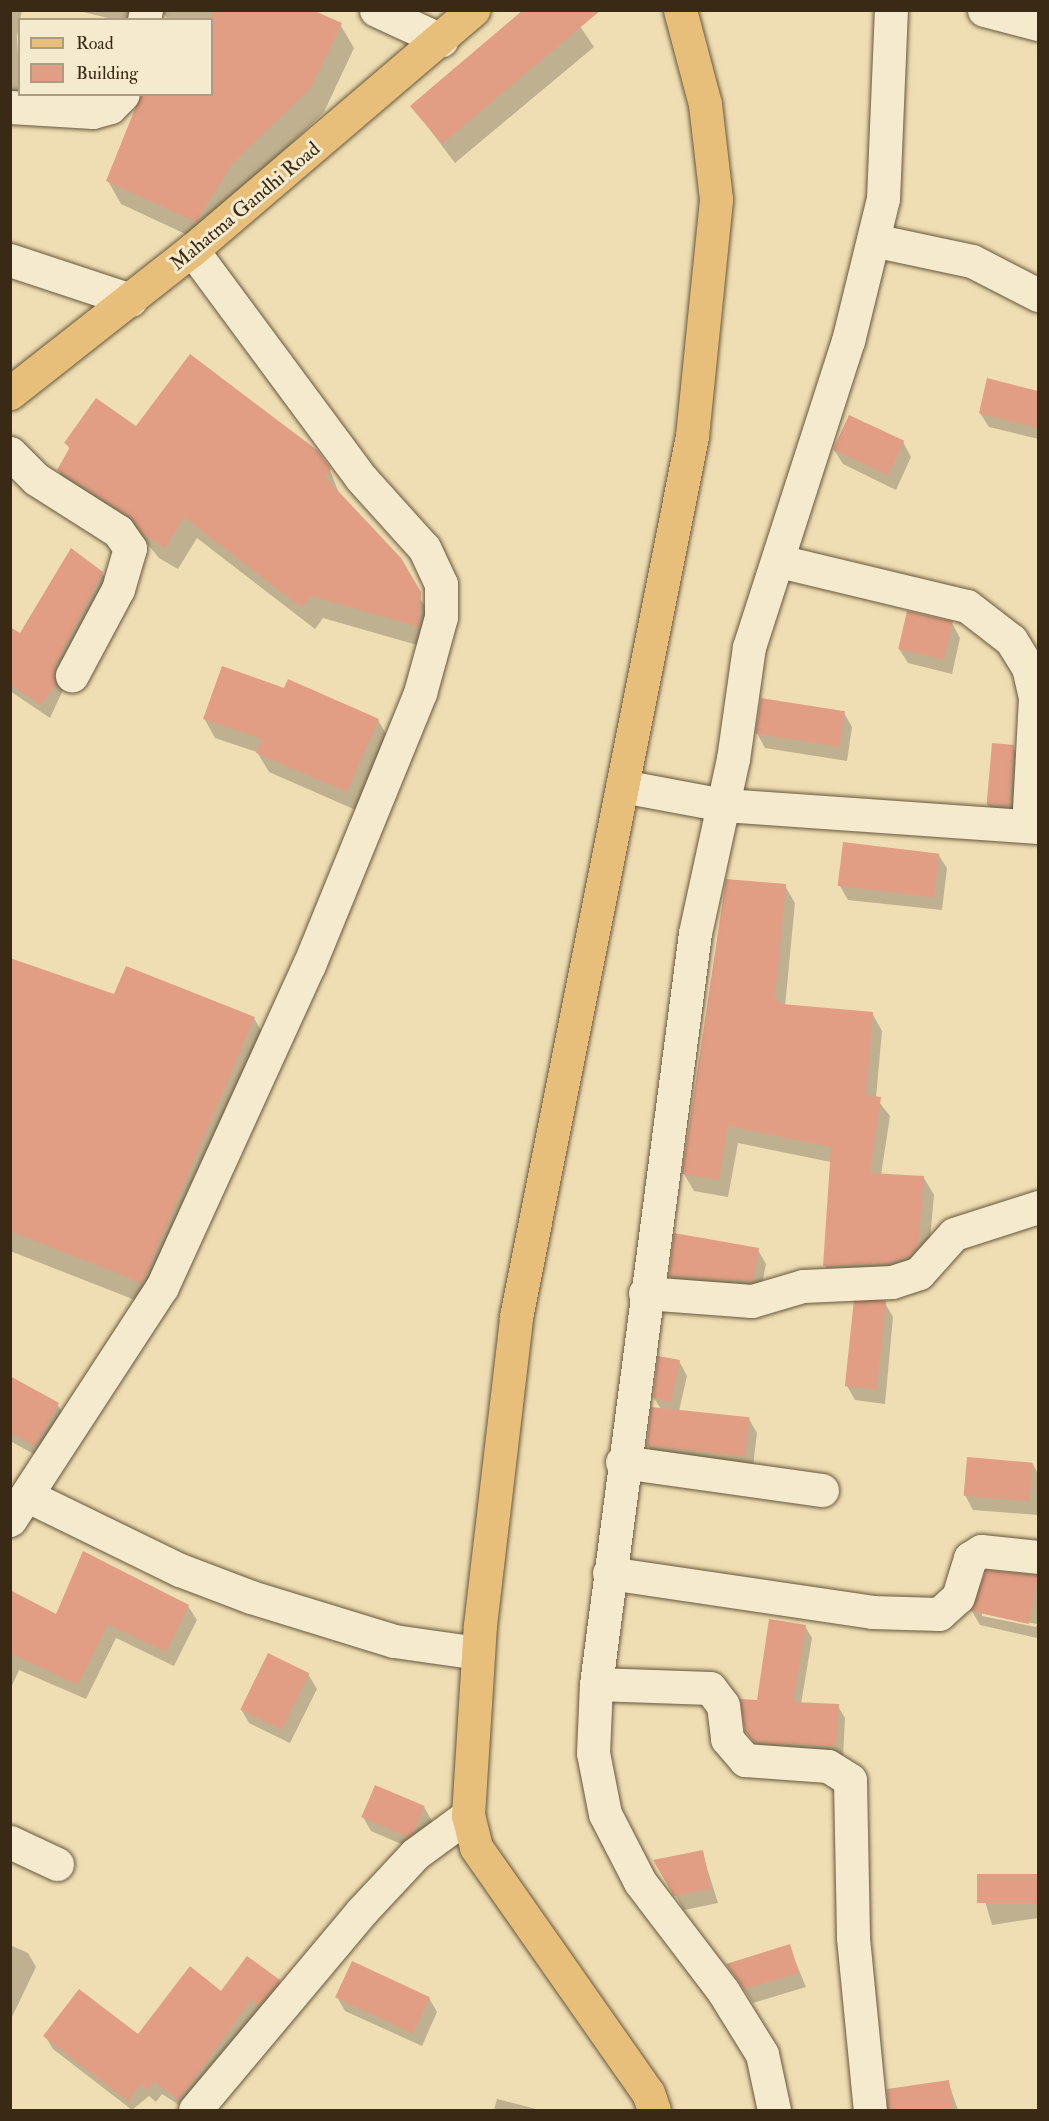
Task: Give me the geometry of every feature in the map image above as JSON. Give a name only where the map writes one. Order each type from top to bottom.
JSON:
[{"type":"main road","name":"Mahatma Gandhi Road","points":[[10,393],[192,250],[441,40],[473,10]]},
{"type":"main road","points":[[654,2110],[648,2093],[476,1847],[468,1815],[478,1653],[516,1317],[634,789],[692,436],[716,199],[705,104],[680,10]]},
{"type":"street","points":[[376,10],[441,40]]},
{"type":"street","points":[[774,2110],[762,2054],[723,1991],[640,1882],[605,1814],[593,1753],[596,1684],[622,1462],[645,1293],[695,933],[716,804],[743,671],[779,561],[873,240],[887,167],[891,10]]},
{"type":"street","points":[[984,10],[1038,24]]},
{"type":"street","points":[[10,107],[93,112],[110,107],[121,96]]},
{"type":"street","points":[[873,240],[972,261],[1038,295]]},
{"type":"street","points":[[192,250],[361,478],[424,548],[441,584],[441,617],[420,693],[309,965],[162,1287],[21,1494],[180,1570],[251,1597],[394,1641],[478,1653]]},
{"type":"street","points":[[10,260],[131,300]]},
{"type":"street","points":[[10,453],[36,479],[118,531],[130,548],[118,590],[72,675]]},
{"type":"street","points":[[634,789],[716,804],[1033,826],[1035,698],[1028,668],[1011,640],[967,606],[779,561]]},
{"type":"street","points":[[645,1293],[752,1301],[803,1286],[892,1282],[919,1273],[954,1234],[975,1223],[1038,1207]]},
{"type":"street","points":[[622,1462],[822,1490]]},
{"type":"street","points":[[609,1573],[872,1612],[939,1614],[958,1597],[970,1558],[981,1551],[1038,1557]]},
{"type":"street","points":[[596,1684],[710,1688],[723,1705],[727,1739],[745,1760],[828,1766],[850,1780],[853,1938],[870,2110]]},
{"type":"street","points":[[195,2110],[361,1912],[416,1854],[468,1815]]},
{"type":"street","points":[[10,1842],[57,1864]]},
{"type":"building","points":[[212,10],[312,10],[342,23],[311,88],[232,164],[196,222],[106,181],[140,96],[213,96]]},
{"type":"building","points":[[523,10],[601,10],[442,144],[410,106]]},
{"type":"building","points":[[190,354],[317,450],[331,469],[325,477],[401,558],[421,592],[419,627],[311,596],[302,608],[184,517],[165,548],[144,535],[128,515],[57,470],[70,447],[64,443],[96,398],[136,426]]},
{"type":"building","points":[[987,378],[1038,391],[1038,428],[979,413]]},
{"type":"building","points":[[849,415],[904,441],[888,475],[833,449]]},
{"type":"building","points":[[71,548],[103,572],[55,666],[56,684],[41,705],[10,684],[10,627],[20,633]]},
{"type":"building","points":[[907,611],[953,622],[944,660],[898,649]]},
{"type":"building","points":[[222,666],[284,688],[288,679],[379,719],[347,792],[256,753],[262,739],[203,719]]},
{"type":"building","points":[[761,698],[845,711],[839,747],[755,734]]},
{"type":"building","points":[[992,743],[1014,745],[1009,806],[987,804]]},
{"type":"building","points":[[843,842],[939,854],[934,897],[838,886]]},
{"type":"building","points":[[726,879],[786,884],[775,999],[782,1004],[873,1012],[866,1095],[881,1097],[870,1173],[924,1176],[918,1246],[908,1257],[889,1263],[823,1266],[831,1147],[728,1126],[719,1180],[682,1174]]},
{"type":"building","points":[[10,958],[114,994],[126,966],[255,1017],[142,1283],[10,1231]]},
{"type":"building","points":[[674,1233],[759,1248],[753,1281],[669,1276]]},
{"type":"building","points":[[854,1298],[886,1301],[877,1390],[845,1386]]},
{"type":"building","points":[[658,1356],[680,1360],[671,1402],[653,1398]]},
{"type":"building","points":[[10,1376],[59,1403],[35,1446],[10,1432]]},
{"type":"building","points":[[651,1407],[749,1417],[745,1456],[647,1446]]},
{"type":"building","points":[[967,1457],[1033,1463],[1029,1502],[964,1496]]},
{"type":"building","points":[[83,1551],[189,1605],[166,1652],[108,1624],[78,1685],[10,1653],[10,1590],[56,1614]]},
{"type":"building","points":[[986,1570],[1038,1575],[1029,1624],[970,1611]]},
{"type":"building","points":[[769,1619],[806,1625],[793,1702],[839,1704],[836,1746],[754,1742],[745,1731],[740,1699],[757,1700]]},
{"type":"building","points":[[268,1653],[309,1673],[282,1730],[240,1710]]},
{"type":"building","points":[[375,1785],[425,1806],[411,1838],[361,1817]]},
{"type":"building","points":[[703,1850],[711,1889],[674,1896],[653,1860]]},
{"type":"building","points":[[977,1874],[1038,1874],[1038,1903],[977,1903]]},
{"type":"building","points":[[790,1944],[799,1973],[744,1989],[726,1964]]},
{"type":"building","points":[[247,1956],[280,1980],[258,2006],[251,2000],[179,2100],[154,2081],[148,2090],[141,2084],[128,2101],[43,2036],[79,1989],[138,2034],[190,1966],[221,1991]]},
{"type":"building","points":[[352,1961],[430,1997],[413,2034],[335,1997]]},
{"type":"building","points":[[949,2080],[953,2110],[888,2110],[887,2089]]}]
